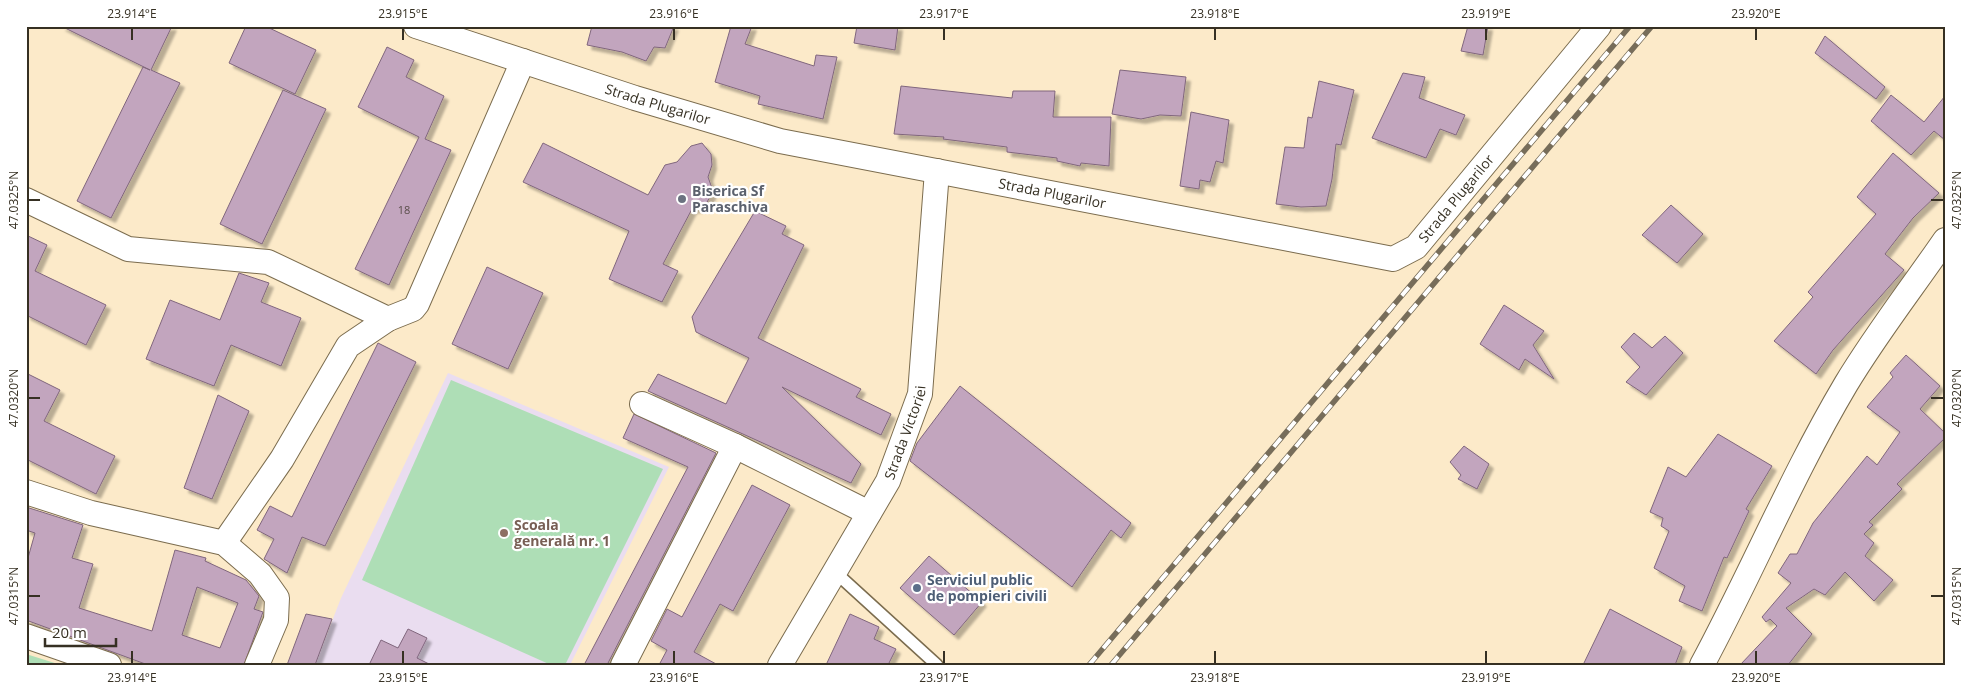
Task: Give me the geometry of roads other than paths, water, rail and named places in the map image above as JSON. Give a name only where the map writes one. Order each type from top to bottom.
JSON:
[{"type":"street","name":"Strada Plugarilor","points":[[416,26],[780,141],[1393,259],[1416,246],[1599,26]]},
{"type":"street","points":[[224,543],[282,459],[348,346],[388,319],[412,309],[417,304],[523,61]]},
{"type":"street","name":"Strada Victoriei","points":[[780,665],[888,481],[920,394],[937,171]]},
{"type":"street","points":[[26,200],[128,248],[268,262],[388,319]]},
{"type":"street","points":[[1702,665],[1735,604],[1804,460],[1846,384],[1893,311],[1945,240]]},
{"type":"street","points":[[642,404],[735,446],[869,513]]},
{"type":"street","points":[[623,665],[735,446]]},
{"type":"street","points":[[26,492],[92,513],[224,543],[260,574],[278,598],[276,620],[257,665]]},
{"type":"street","points":[[26,636],[109,665]]},
{"type":"lane","points":[[835,572],[937,665]]},
{"type":"railway","points":[[1089,665],[1630,26]]},
{"type":"railway","points":[[1111,665],[1652,26]]},
{"type":"place","name":"Biserica Sf Paraschiva","points":[[682,199]]},
{"type":"place","name":"Școala generală nr. 1","points":[[504,533]]},
{"type":"place","name":"Serviciul public de pompieri civili","points":[[917,588]]}]
